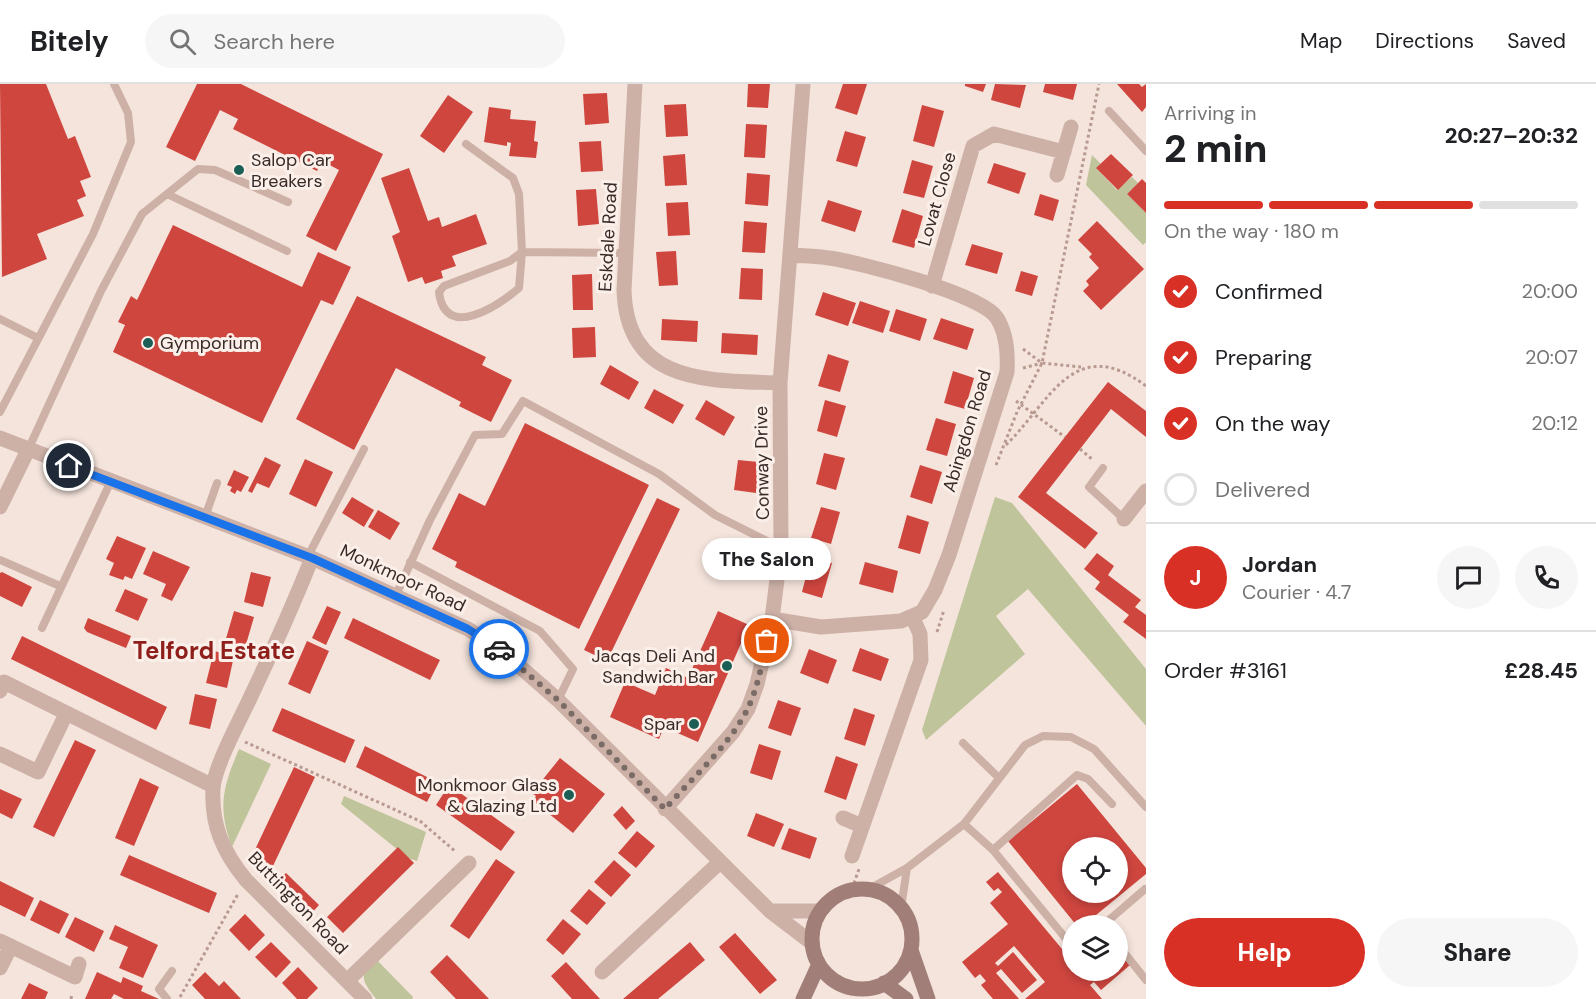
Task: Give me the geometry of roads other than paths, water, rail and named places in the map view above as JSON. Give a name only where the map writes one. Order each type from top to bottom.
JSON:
[{"type":"street","name":"Eskdale Road","points":[[635,84],[626,252],[625,305],[630,324],[645,350],[680,375],[698,379],[780,383]]},
{"type":"street","name":"Conway Drive","points":[[665,809],[733,732],[748,709],[757,684],[772,619],[781,548],[780,383],[792,255],[802,84]]},
{"type":"street","points":[[1058,175],[1071,127]]},
{"type":"street","name":"Lovat Close","points":[[932,285],[974,146],[994,134],[1064,152]]},
{"type":"street","name":"Abingdon Road","points":[[792,255],[828,258],[864,265],[932,285],[982,305],[996,316],[1005,336],[1008,354],[1007,372],[949,555],[935,591],[922,612],[913,618]]},
{"type":"street","name":"Monkmoor Road","points":[[0,438],[310,557],[468,629],[502,651],[558,700],[720,862],[770,910],[812,944]]},
{"type":"street","points":[[0,507],[27,450]]},
{"type":"street","points":[[1124,519],[1146,491]]},
{"type":"street","name":"Buttington Road","points":[[310,557],[284,628],[232,736],[213,786],[213,813],[218,838],[230,860],[246,880],[365,999]]},
{"type":"street","points":[[772,619],[821,627],[889,623],[913,618],[920,634],[921,660],[852,856]]},
{"type":"street","points":[[0,691],[4,682],[213,786]]},
{"type":"street","points":[[0,754],[38,772],[66,714]]},
{"type":"street","points":[[843,818],[862,826]]},
{"type":"street","points":[[602,972],[720,862]]},
{"type":"street","points":[[347,981],[469,863]]},
{"type":"street","points":[[852,889],[868,889],[889,896],[901,908],[912,932],[911,950],[904,965],[884,983],[850,994],[819,964],[812,944],[814,924],[831,899],[852,889]]},
{"type":"street","points":[[770,910],[820,912]]},
{"type":"street","points":[[0,968],[5,943],[75,977],[79,964]]},
{"type":"street","points":[[911,950],[928,999]]},
{"type":"street","points":[[803,999],[819,964]]},
{"type":"street","points":[[884,983],[906,999]]},
{"type":"lane","points":[[0,412],[93,234],[131,142],[128,113],[114,84]]},
{"type":"lane","points":[[1108,111],[1146,151]]},
{"type":"lane","points":[[466,144],[513,178],[519,194],[522,252],[519,288],[496,308],[471,317],[446,311],[440,303],[439,292],[444,286],[510,261],[522,252],[626,252]]},
{"type":"lane","points":[[27,450],[101,291],[142,214],[198,169],[215,170],[288,202]]},
{"type":"lane","points":[[167,194],[287,251]]},
{"type":"lane","points":[[0,319],[38,338]]},
{"type":"lane","points":[[396,595],[410,562],[475,435],[502,434],[523,401],[659,474],[715,515],[781,548]]},
{"type":"lane","points":[[310,557],[364,449]]},
{"type":"lane","points":[[1103,468],[1089,487],[1124,519]]},
{"type":"lane","points":[[42,628],[111,481]]},
{"type":"lane","points":[[205,517],[218,483]]},
{"type":"lane","points":[[0,560],[60,586]]},
{"type":"lane","points":[[410,562],[540,631],[573,669],[558,700]]},
{"type":"lane","points":[[868,889],[907,868],[964,824],[1025,745],[1043,736],[1071,737],[1094,749],[1146,807]]},
{"type":"lane","points":[[963,743],[999,778]]},
{"type":"lane","points":[[993,850],[1077,775],[1088,779],[1112,804]]},
{"type":"lane","points":[[964,824],[993,850],[1062,934]]},
{"type":"lane","points":[[901,908],[907,868]]},
{"type":"lane","points":[[1115,915],[1145,889]]},
{"type":"lane","points":[[1128,958],[1146,980]]},
{"type":"lane","points":[[167,999],[159,989],[172,972]]},
{"type":"place","name":"Salop Car Breakers","points":[[239,170]]},
{"type":"place","name":"Gymporium","points":[[148,343]]},
{"type":"place","name":"The Salon","points":[[767,641]]},
{"type":"place","name":"Jacqs Deli And Sandwich Bar","points":[[727,666]]},
{"type":"place","name":"Spar","points":[[694,724]]},
{"type":"place","name":"Monkmoor Glass & Glazing Ltd","points":[[569,795]]},
{"type":"district","name":"Telford Estate","points":[[214,651]]}]
